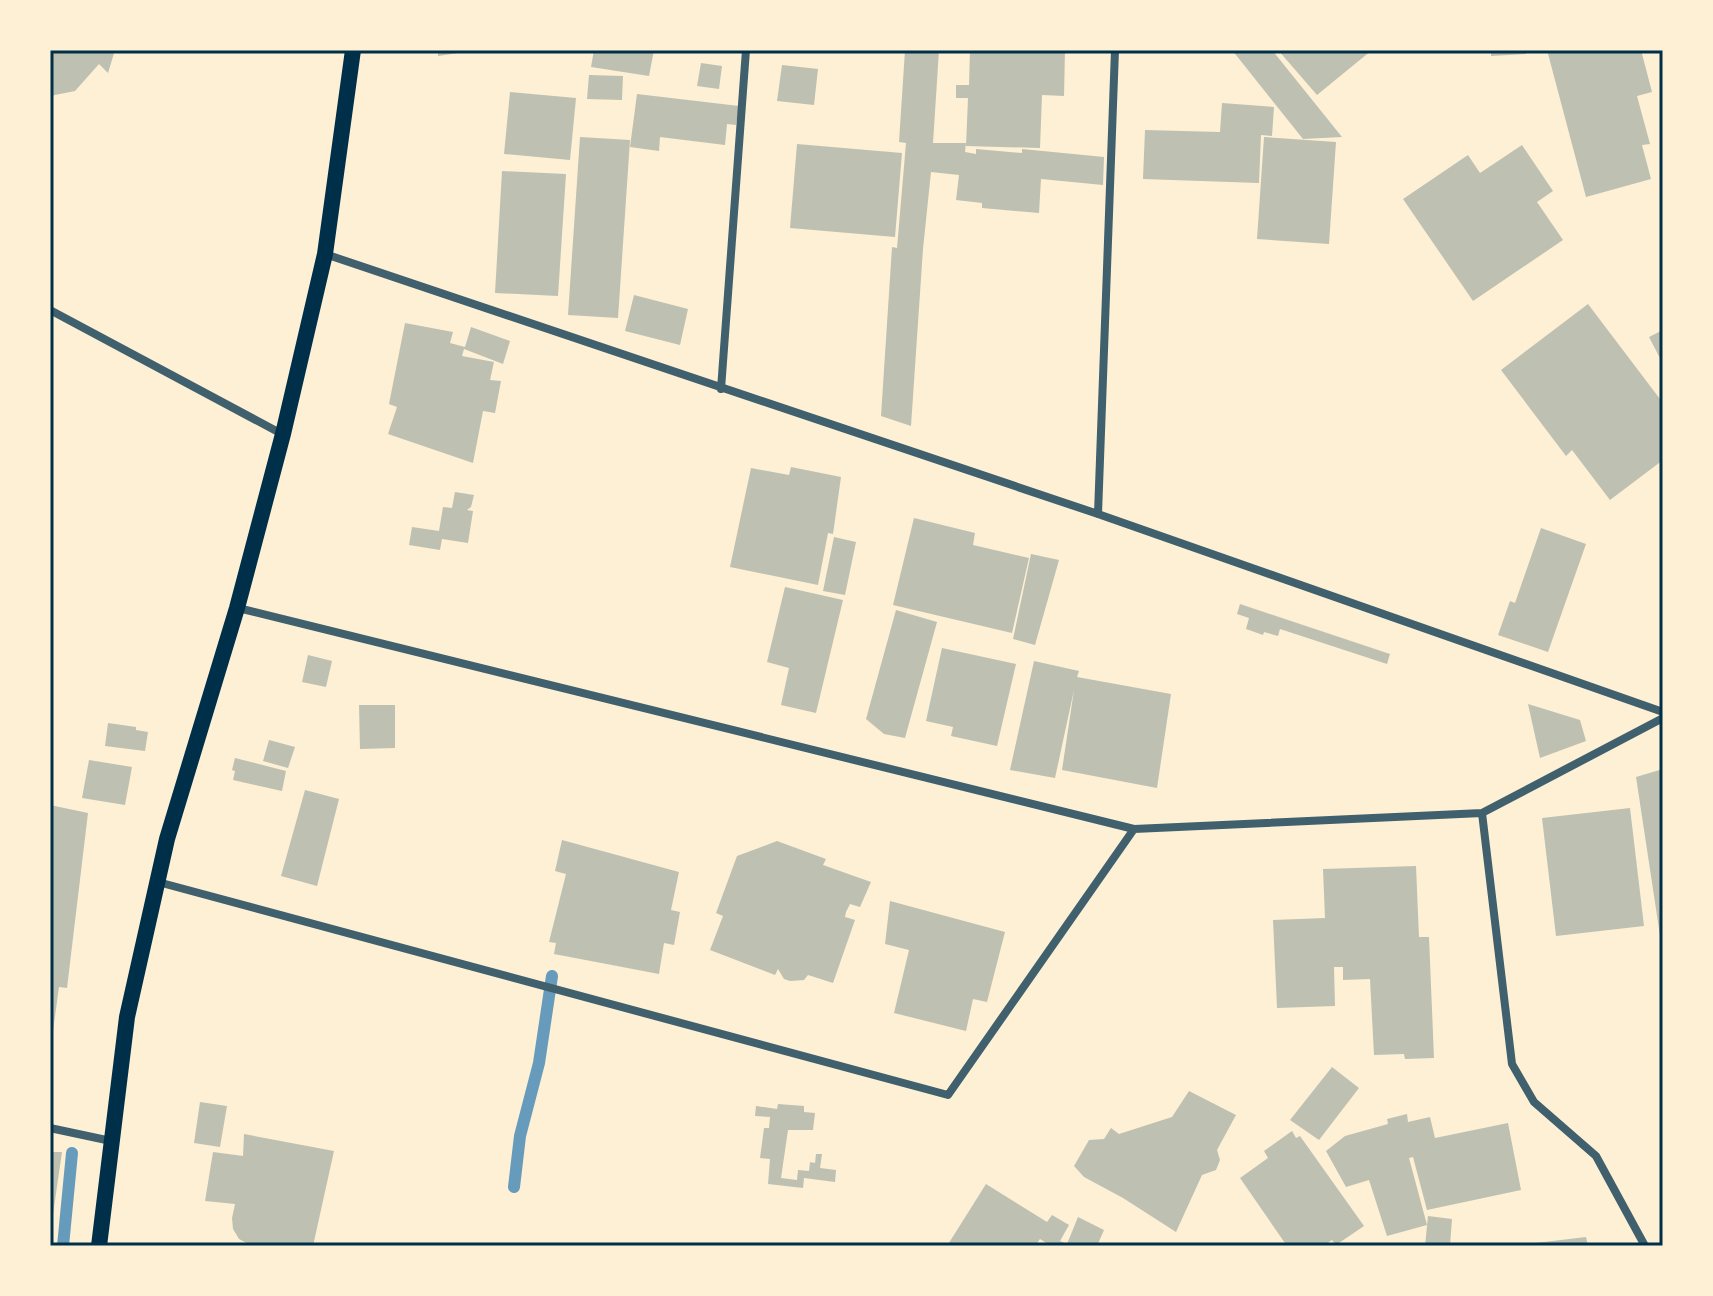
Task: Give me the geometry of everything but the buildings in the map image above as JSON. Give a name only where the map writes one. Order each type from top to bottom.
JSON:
[{"type":"main road","points":[[99,1246],[127,1017],[167,839],[237,608],[283,434],[325,254],[353,50]]},
{"type":"street","points":[[721,389],[746,50]]},
{"type":"street","points":[[1098,514],[1115,50]]},
{"type":"street","points":[[325,254],[1098,514],[1663,715]]},
{"type":"street","points":[[50,310],[283,434]]},
{"type":"street","points":[[237,608],[1134,829],[1482,813],[1663,715]]},
{"type":"street","points":[[1482,813],[1512,1064],[1534,1102],[1596,1156],[1645,1246]]},
{"type":"street","points":[[158,882],[948,1095],[1134,829]]},
{"type":"street","points":[[50,1128],[111,1141]]},
{"type":"waterway","points":[[514,1187],[520,1136],[539,1063],[552,976]]},
{"type":"waterway","points":[[63,1246],[72,1153]]}]
